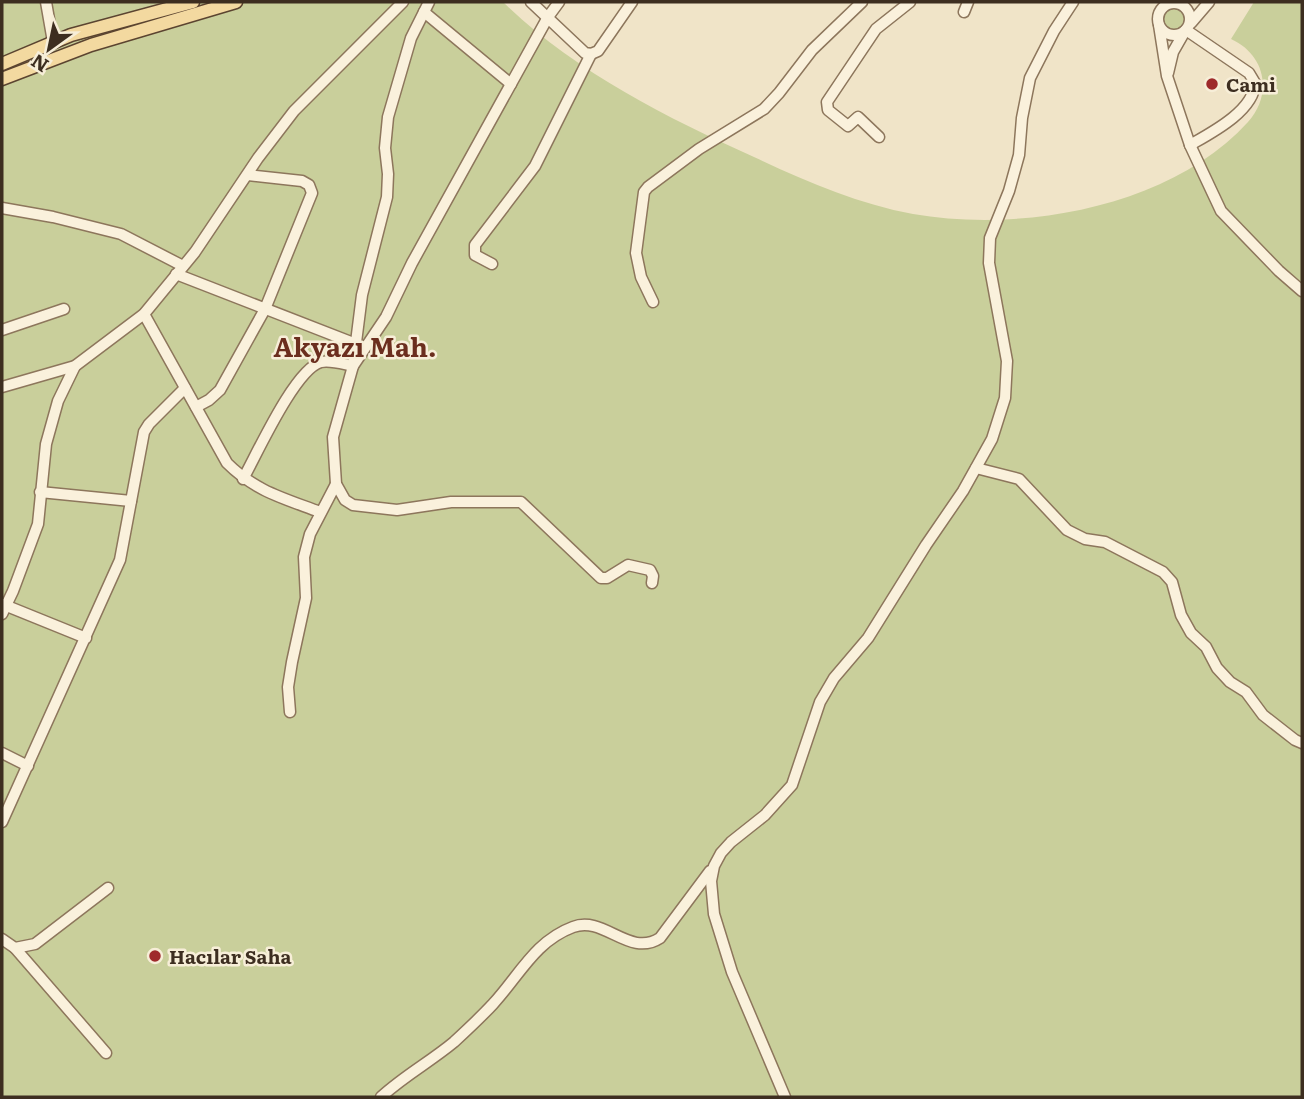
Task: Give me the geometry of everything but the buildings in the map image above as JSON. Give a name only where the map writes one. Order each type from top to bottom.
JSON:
[{"type":"main road","points":[[2,64],[53,42],[193,2]]},
{"type":"main road","points":[[2,79],[91,45],[236,2]]},
{"type":"street","points":[[47,2],[53,42]]},
{"type":"street","points":[[2,387],[75,366],[144,314],[228,206],[293,111],[402,2]]},
{"type":"street","points":[[531,2],[585,53],[591,54],[598,51],[632,2]]},
{"type":"street","points":[[353,366],[386,317],[412,263],[548,17],[559,2]]},
{"type":"street","points":[[653,302],[641,277],[636,253],[643,192],[699,149],[764,108],[812,50],[862,2]]},
{"type":"street","points":[[879,137],[858,117],[848,126],[828,110],[827,102],[876,29],[910,2]]},
{"type":"street","points":[[381,1097],[401,1078],[452,1043],[494,1003],[543,944],[568,929],[585,924],[640,944],[660,938],[721,853],[765,814],[792,785],[820,702],[834,678],[868,638],[992,439],[1005,398],[1007,361],[992,287],[990,238],[1009,191],[1019,155],[1022,118],[1030,78],[1054,31],[1073,2]]},
{"type":"street","points":[[1152,2],[1167,76],[1189,145],[1221,211],[1302,291]]},
{"type":"street","points":[[1158,22],[1161,9],[1165,5],[1181,2],[1189,12],[1187,28]]},
{"type":"street","points":[[1167,76],[1173,52],[1187,28],[1209,2]]},
{"type":"street","points":[[511,84],[427,7],[411,38],[388,117],[385,148],[387,197],[362,295],[353,366],[333,437],[336,484],[345,500],[353,505],[397,510],[451,502],[517,501],[525,504],[601,578],[607,578],[628,565],[652,572],[652,583]]},
{"type":"street","points":[[1158,22],[1170,35],[1187,28]]},
{"type":"street","points":[[1187,28],[1249,73],[1255,83],[1250,99],[1223,127],[1189,145]]},
{"type":"street","points":[[492,264],[475,255],[475,246],[535,166],[591,54]]},
{"type":"street","points":[[196,407],[220,390],[265,309],[312,193],[309,186],[302,181],[248,175]]},
{"type":"street","points":[[2,208],[121,234],[180,270],[265,309],[356,344]]},
{"type":"street","points":[[2,330],[64,309]]},
{"type":"street","points":[[144,314],[227,463],[243,479],[320,512]]},
{"type":"street","points":[[243,479],[290,392],[306,371],[328,361],[353,366]]},
{"type":"street","points":[[75,366],[58,401],[46,444],[38,524],[3,608],[86,638]]},
{"type":"street","points":[[2,822],[120,560],[144,432],[185,388]]},
{"type":"street","points":[[976,468],[1019,480],[1067,530],[1085,539],[1105,542],[1163,572],[1172,582],[1181,615],[1191,633],[1206,647],[1217,668],[1230,682],[1246,692],[1263,715],[1302,743]]},
{"type":"street","points":[[290,712],[288,687],[306,598],[304,557],[310,534],[336,484]]},
{"type":"street","points":[[40,492],[131,501]]},
{"type":"street","points":[[2,754],[28,766]]},
{"type":"street","points":[[714,866],[711,881],[714,914],[732,972],[785,1097]]},
{"type":"street","points":[[15,948],[35,944],[108,888]]},
{"type":"street","points":[[2,939],[15,948],[106,1053]]},
{"type":"green space","points":[[2,2],[503,2],[560,50],[590,71],[687,126],[793,175],[892,210],[956,219],[1001,220],[1047,216],[1093,207],[1137,193],[1179,175],[1216,151],[1248,122],[1256,111],[1263,88],[1262,76],[1252,55],[1231,39],[1254,2],[1302,2],[1302,1097],[2,1097]]},
{"type":"green space","points":[[1174,8],[1184,15],[1185,19],[1178,29],[1174,30],[1164,23],[1163,19],[1170,9]]},
{"type":"place","name":"Cami","points":[[1212,84]]},
{"type":"place","name":"Hacılar Saha","points":[[155,956]]},
{"type":"district","name":"Akyazı Mah.","points":[[355,345]]}]
